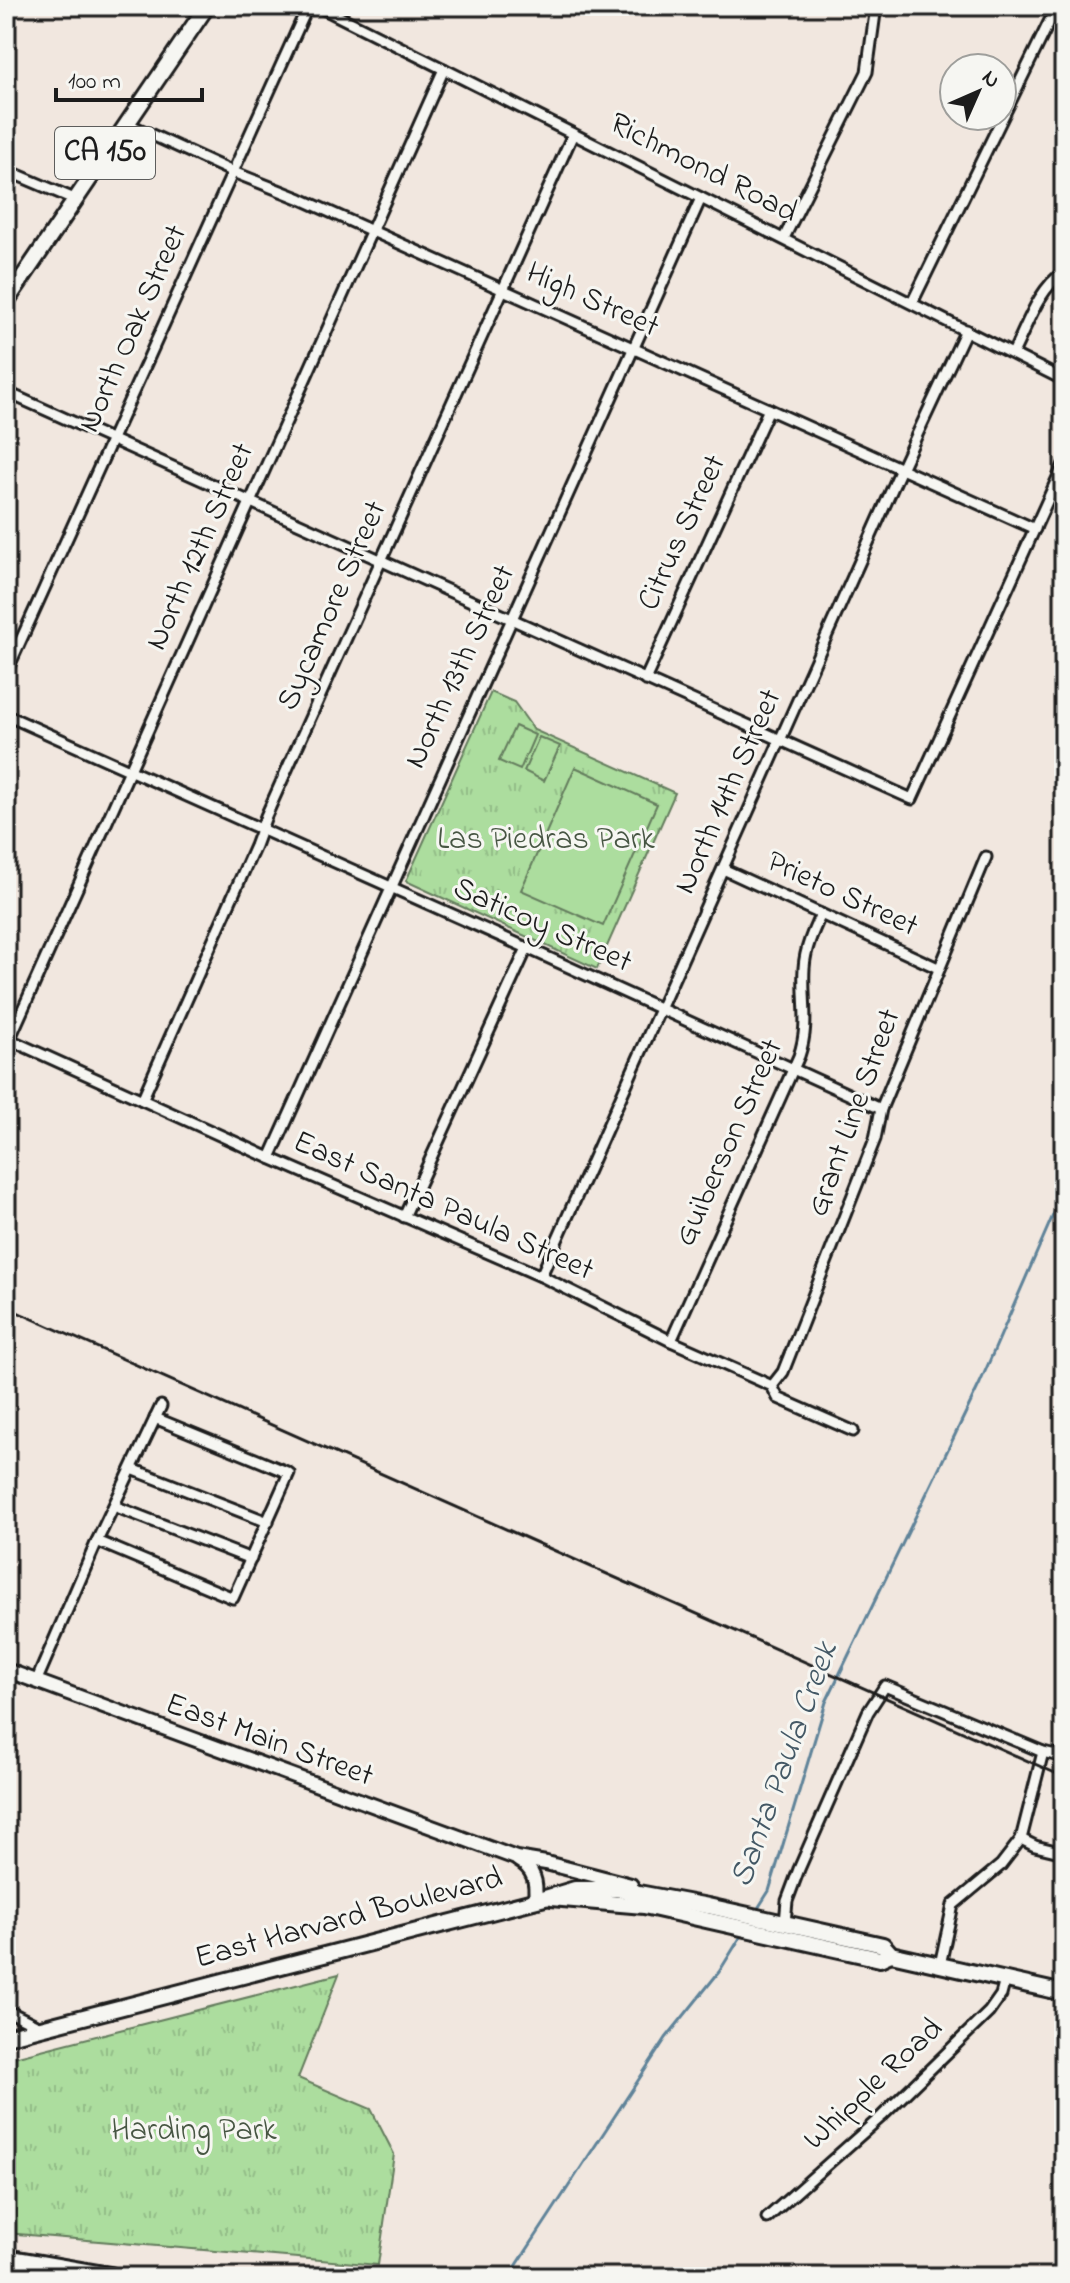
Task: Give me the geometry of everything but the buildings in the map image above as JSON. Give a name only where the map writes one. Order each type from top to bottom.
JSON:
[{"type":"highway","points":[[6,2259],[110,2277]]},
{"type":"main road","name":"CA 150","points":[[6,302],[207,6]]},
{"type":"main road","name":"East Harvard Boulevard","points":[[6,2037],[561,1891],[598,1888],[883,1945],[891,1954],[1064,1993]]},
{"type":"street","name":"North Oak Street","points":[[6,673],[308,6]]},
{"type":"street","name":"Richmond Road","points":[[318,6],[1064,380]]},
{"type":"street","points":[[784,238],[867,72],[876,6]]},
{"type":"street","points":[[912,303],[1057,6]]},
{"type":"street","name":"North 12th Street","points":[[7,1041],[444,69]]},
{"type":"street","name":"High Street","points":[[126,123],[1035,529]]},
{"type":"street","name":"Sycamore Street","points":[[142,1100],[573,134]]},
{"type":"street","points":[[6,170],[74,199]]},
{"type":"street","name":"North 13th Street","points":[[270,1158],[701,198]]},
{"type":"street","points":[[1013,353],[1042,295],[1064,272]]},
{"type":"street","name":"North 14th Street","points":[[541,1276],[966,330]]},
{"type":"street","points":[[6,392],[912,799],[1064,464]]},
{"type":"street","name":"Citrus Street","points":[[645,680],[769,409]]},
{"type":"street","name":"Saticoy Street","points":[[6,715],[881,1109]]},
{"type":"street","name":"Grant Line Street","points":[[772,1386],[783,1372],[875,1139],[881,1109],[986,857]]},
{"type":"street","name":"Prieto Street","points":[[723,869],[938,968]]},
{"type":"street","name":"Guiberson Street","points":[[671,1341],[806,1035],[804,964],[821,914]]},
{"type":"street","points":[[404,1217],[527,948]]},
{"type":"street","name":"East Santa Paula Street","points":[[7,1041],[541,1276],[671,1341],[772,1386],[778,1398],[853,1431]]},
{"type":"street","points":[[36,1682],[97,1541],[161,1406]]},
{"type":"street","points":[[97,1541],[233,1598],[289,1473],[155,1418]]},
{"type":"street","points":[[132,1469],[268,1522]]},
{"type":"street","points":[[114,1506],[251,1559]]},
{"type":"street","name":"East Main Street","points":[[6,1670],[516,1858],[546,1863],[706,1912]]},
{"type":"street","points":[[777,1926],[868,1712],[885,1686],[1043,1752],[1064,1757]]},
{"type":"street","points":[[940,1965],[953,1905],[1001,1865],[1021,1839],[1043,1752]]},
{"type":"street","points":[[1021,1839],[1064,1853]]},
{"type":"street","points":[[516,1858],[527,1866],[534,1877],[540,1898]]},
{"type":"street","name":"Whipple Road","points":[[767,2218],[882,2116],[989,2012],[1001,1995],[1005,1980]]},
{"type":"street","points":[[6,2010],[42,2028]]},
{"type":"green space","name":"Las Piedras Park","points":[[491,692],[514,702],[534,730],[675,793],[597,969],[406,881]]},
{"type":"green space","points":[[515,726],[535,735],[520,770],[499,761]]},
{"type":"green space","points":[[539,737],[560,746],[544,781],[524,771]]},
{"type":"green space","points":[[575,767],[657,804],[603,926],[521,890]]},
{"type":"green space","name":"Harding Park","points":[[339,1974],[298,2078],[371,2109],[394,2154],[378,2265],[6,2233],[6,2059]]},
{"type":"waterway","name":"Santa Paula Creek","points":[[755,1913],[769,1891],[826,1702],[980,1383],[1064,1190]]},
{"type":"waterway","name":"Santa Paula Creek","points":[[509,2277],[666,2038],[719,1972],[743,1933]]},
{"type":"railway","points":[[6,1307],[1064,1777]]}]
